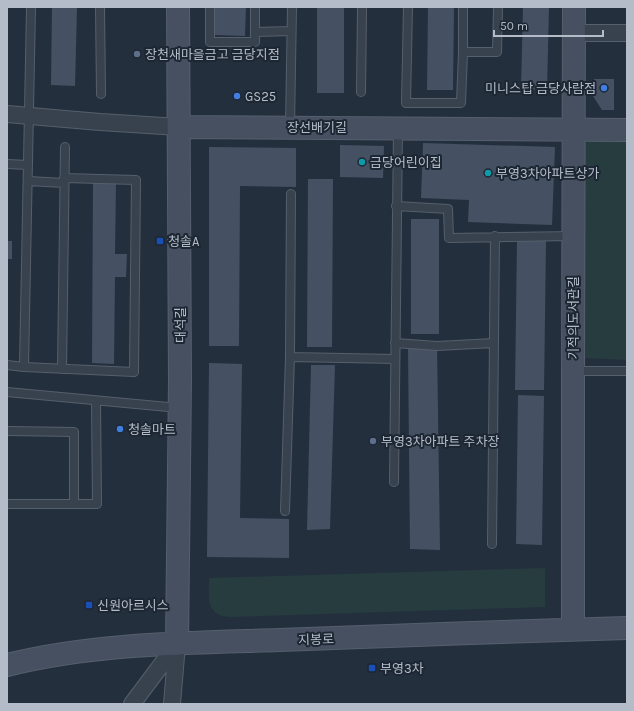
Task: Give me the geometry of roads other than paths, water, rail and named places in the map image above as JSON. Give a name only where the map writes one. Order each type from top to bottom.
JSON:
[{"type":"main road","name":"대석길","points":[[177,644],[180,408],[178,7]]},
{"type":"main road","name":"기적의도서관길","points":[[573,629],[574,7]]},
{"type":"main road","name":"장선배기길","points":[[179,127],[627,130]]},
{"type":"main road","name":"지봉로","points":[[7,665],[35,658],[79,651],[177,644],[627,628]]},
{"type":"street","points":[[574,33],[627,33]]},
{"type":"street","name":"장선배기길","points":[[7,114],[179,127]]},
{"type":"street","points":[[132,704],[177,644]]},
{"type":"street","points":[[172,704],[177,644]]},
{"type":"lane","points":[[24,366],[32,7]]},
{"type":"lane","points":[[100,7],[101,94]]},
{"type":"lane","points":[[210,7],[210,42],[255,42],[255,7]]},
{"type":"lane","points":[[290,127],[292,7]]},
{"type":"lane","points":[[361,92],[362,7]]},
{"type":"lane","points":[[408,7],[406,103],[461,103],[463,7]]},
{"type":"lane","points":[[463,52],[497,52],[498,7]]},
{"type":"lane","points":[[255,32],[291,31]]},
{"type":"lane","points":[[394,482],[398,128]]},
{"type":"lane","points":[[62,369],[65,147]]},
{"type":"lane","points":[[7,164],[28,165]]},
{"type":"lane","points":[[7,365],[134,372],[136,180],[28,181]]},
{"type":"lane","points":[[286,511],[290,357],[291,194]]},
{"type":"lane","points":[[396,206],[448,209],[449,238],[496,236],[573,236]]},
{"type":"lane","points":[[492,544],[496,236]]},
{"type":"lane","points":[[395,343],[437,346],[494,343]]},
{"type":"lane","points":[[290,357],[395,358]]},
{"type":"lane","points":[[573,371],[627,371]]},
{"type":"lane","points":[[7,392],[180,408]]},
{"type":"lane","points":[[7,504],[97,504],[96,401]]},
{"type":"lane","points":[[7,431],[74,432],[74,504]]},
{"type":"place","name":"장천새마을금고 금당지점","points":[[137,54]]},
{"type":"place","name":"미니스탑 금당사람점","points":[[604,88]]},
{"type":"place","name":"GS25","points":[[237,96]]},
{"type":"place","name":"금당어린이집","points":[[362,162]]},
{"type":"place","name":"부영3차아파트상가","points":[[488,173]]},
{"type":"place","name":"청솔A","points":[[160,241]]},
{"type":"place","name":"청솔마트","points":[[120,429]]},
{"type":"place","name":"부영3차아파트 주차장","points":[[373,441]]},
{"type":"place","name":"신원아르시스","points":[[89,605]]},
{"type":"place","name":"부영3차","points":[[372,668]]}]
